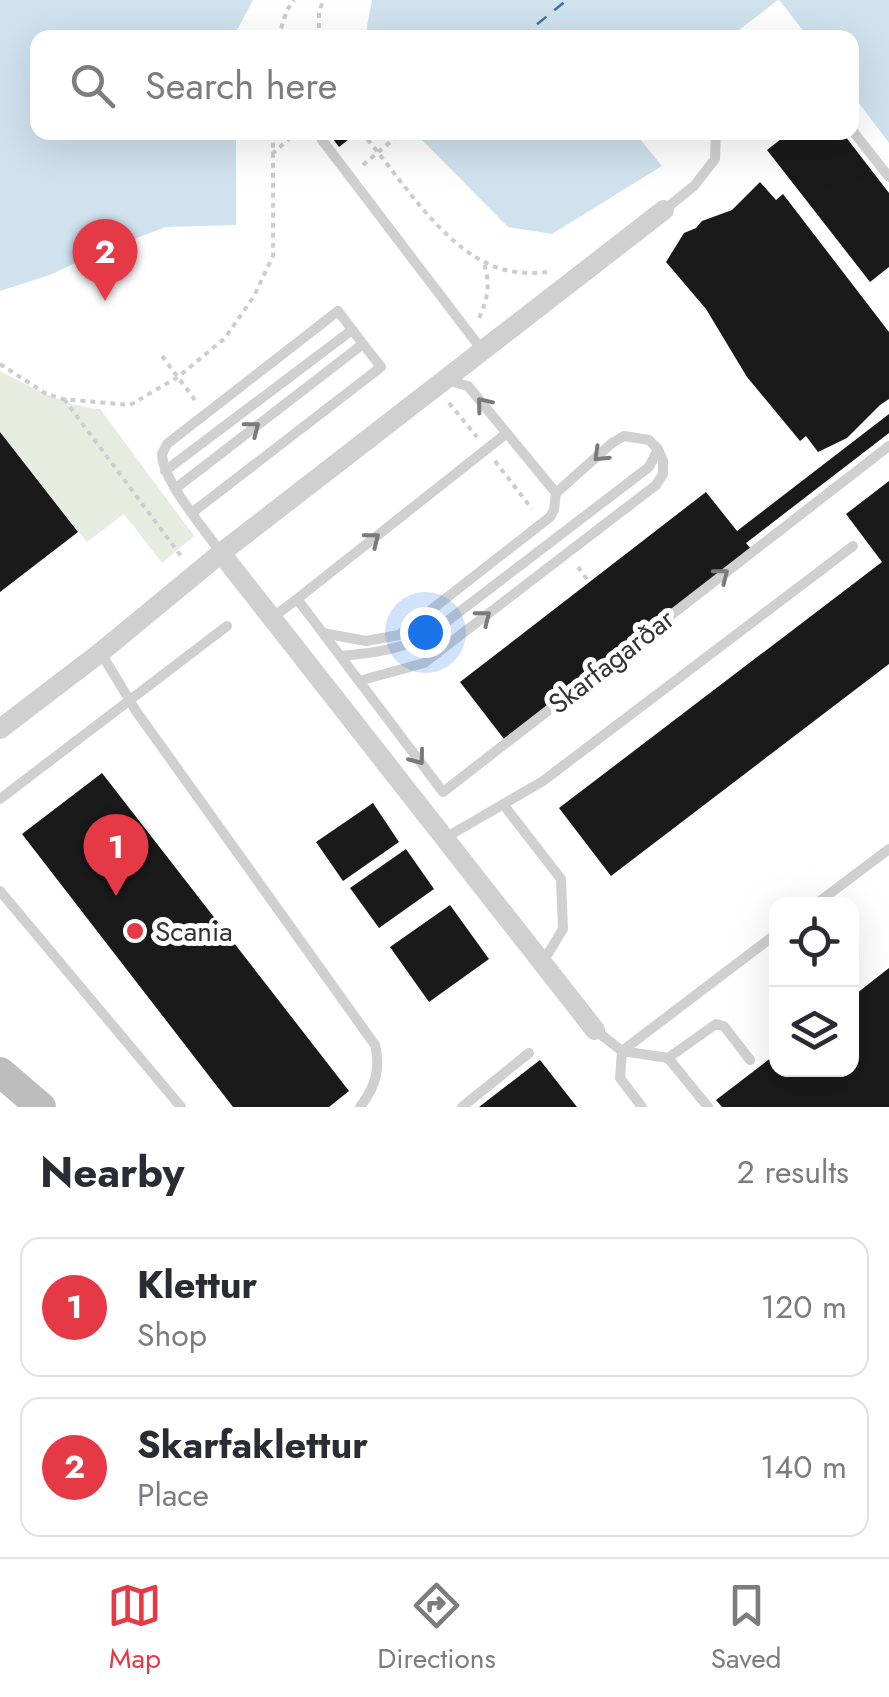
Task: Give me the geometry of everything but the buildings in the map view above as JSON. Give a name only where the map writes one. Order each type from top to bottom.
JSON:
[{"type":"main road","points":[[0,1072],[40,1107]]},
{"type":"street","points":[[0,729],[101,652],[221,552],[664,210]]},
{"type":"street","points":[[221,552],[595,1030]]},
{"type":"lane","points":[[859,139],[889,177]]},
{"type":"lane","points":[[322,140],[483,351]]},
{"type":"lane","points":[[664,210],[694,186],[715,159],[716,140]]},
{"type":"lane","points":[[193,512],[380,367],[338,311],[166,444],[162,454],[165,471],[176,488],[221,552]]},
{"type":"lane","points":[[165,471],[352,330]]},
{"type":"lane","points":[[176,488],[362,344]]},
{"type":"lane","points":[[446,380],[468,386],[556,493]]},
{"type":"lane","points":[[272,618],[506,433]]},
{"type":"lane","points":[[323,633],[366,641],[399,635],[550,517],[556,493],[612,443],[624,436],[649,440],[658,450],[664,462],[656,485],[424,663],[359,681]]},
{"type":"lane","name":"Skarfagarðar","points":[[296,599],[443,792],[889,446]]},
{"type":"lane","points":[[340,656],[418,642],[437,630],[649,467],[658,450]]},
{"type":"lane","points":[[445,838],[543,781],[853,546]]},
{"type":"lane","points":[[0,799],[227,626]]},
{"type":"lane","points":[[101,652],[130,701],[375,1045],[378,1075],[360,1107]]},
{"type":"lane","points":[[503,804],[561,879],[563,929],[542,963]]},
{"type":"lane","points":[[825,897],[889,850]]},
{"type":"lane","points":[[0,891],[181,1107]]},
{"type":"lane","points":[[642,1107],[620,1078],[622,1051],[769,939]]},
{"type":"lane","points":[[668,1058],[716,1024],[724,1026],[750,1060]]},
{"type":"lane","points":[[595,1030],[622,1051],[668,1058],[708,1107]]},
{"type":"lane","points":[[462,1107],[529,1053]]},
{"type":"path","points":[[281,30],[294,0]]},
{"type":"path","points":[[319,30],[322,0]]},
{"type":"path","points":[[0,364],[45,393],[64,399],[130,405],[178,377],[225,338],[254,296],[273,256],[273,140]]},
{"type":"path","points":[[272,154],[288,140]]},
{"type":"path","points":[[368,140],[428,214],[483,261],[523,273],[558,268]]},
{"type":"path","points":[[350,176],[393,140]]},
{"type":"path","points":[[479,318],[488,284],[483,261]]},
{"type":"path","points":[[162,356],[205,415]]},
{"type":"path","points":[[64,399],[181,556]]},
{"type":"path","points":[[438,411],[450,402],[543,523]]},
{"type":"path","points":[[566,554],[589,582]]},
{"type":"shaded area","points":[[0,371],[61,400],[100,409],[194,536],[162,563],[124,514],[87,542],[0,432]]},
{"type":"water","points":[[0,0],[253,0],[237,30],[30,30],[30,140],[236,140],[236,225],[166,227],[50,275],[0,291]]},
{"type":"water","points":[[372,0],[778,0],[739,30],[366,30]]},
{"type":"water","points":[[779,0],[889,0],[889,143],[859,103],[859,30],[803,30]]},
{"type":"water","points":[[422,140],[641,140],[662,166],[552,234],[508,227]]},
{"type":"ferry route","points":[[530,30],[567,0]]},
{"type":"place","name":"Skarfaklettur","points":[[105,301]]},
{"type":"place","name":"Klettur","points":[[116,896]]},
{"type":"place","name":"Scania","points":[[135,931]]}]
